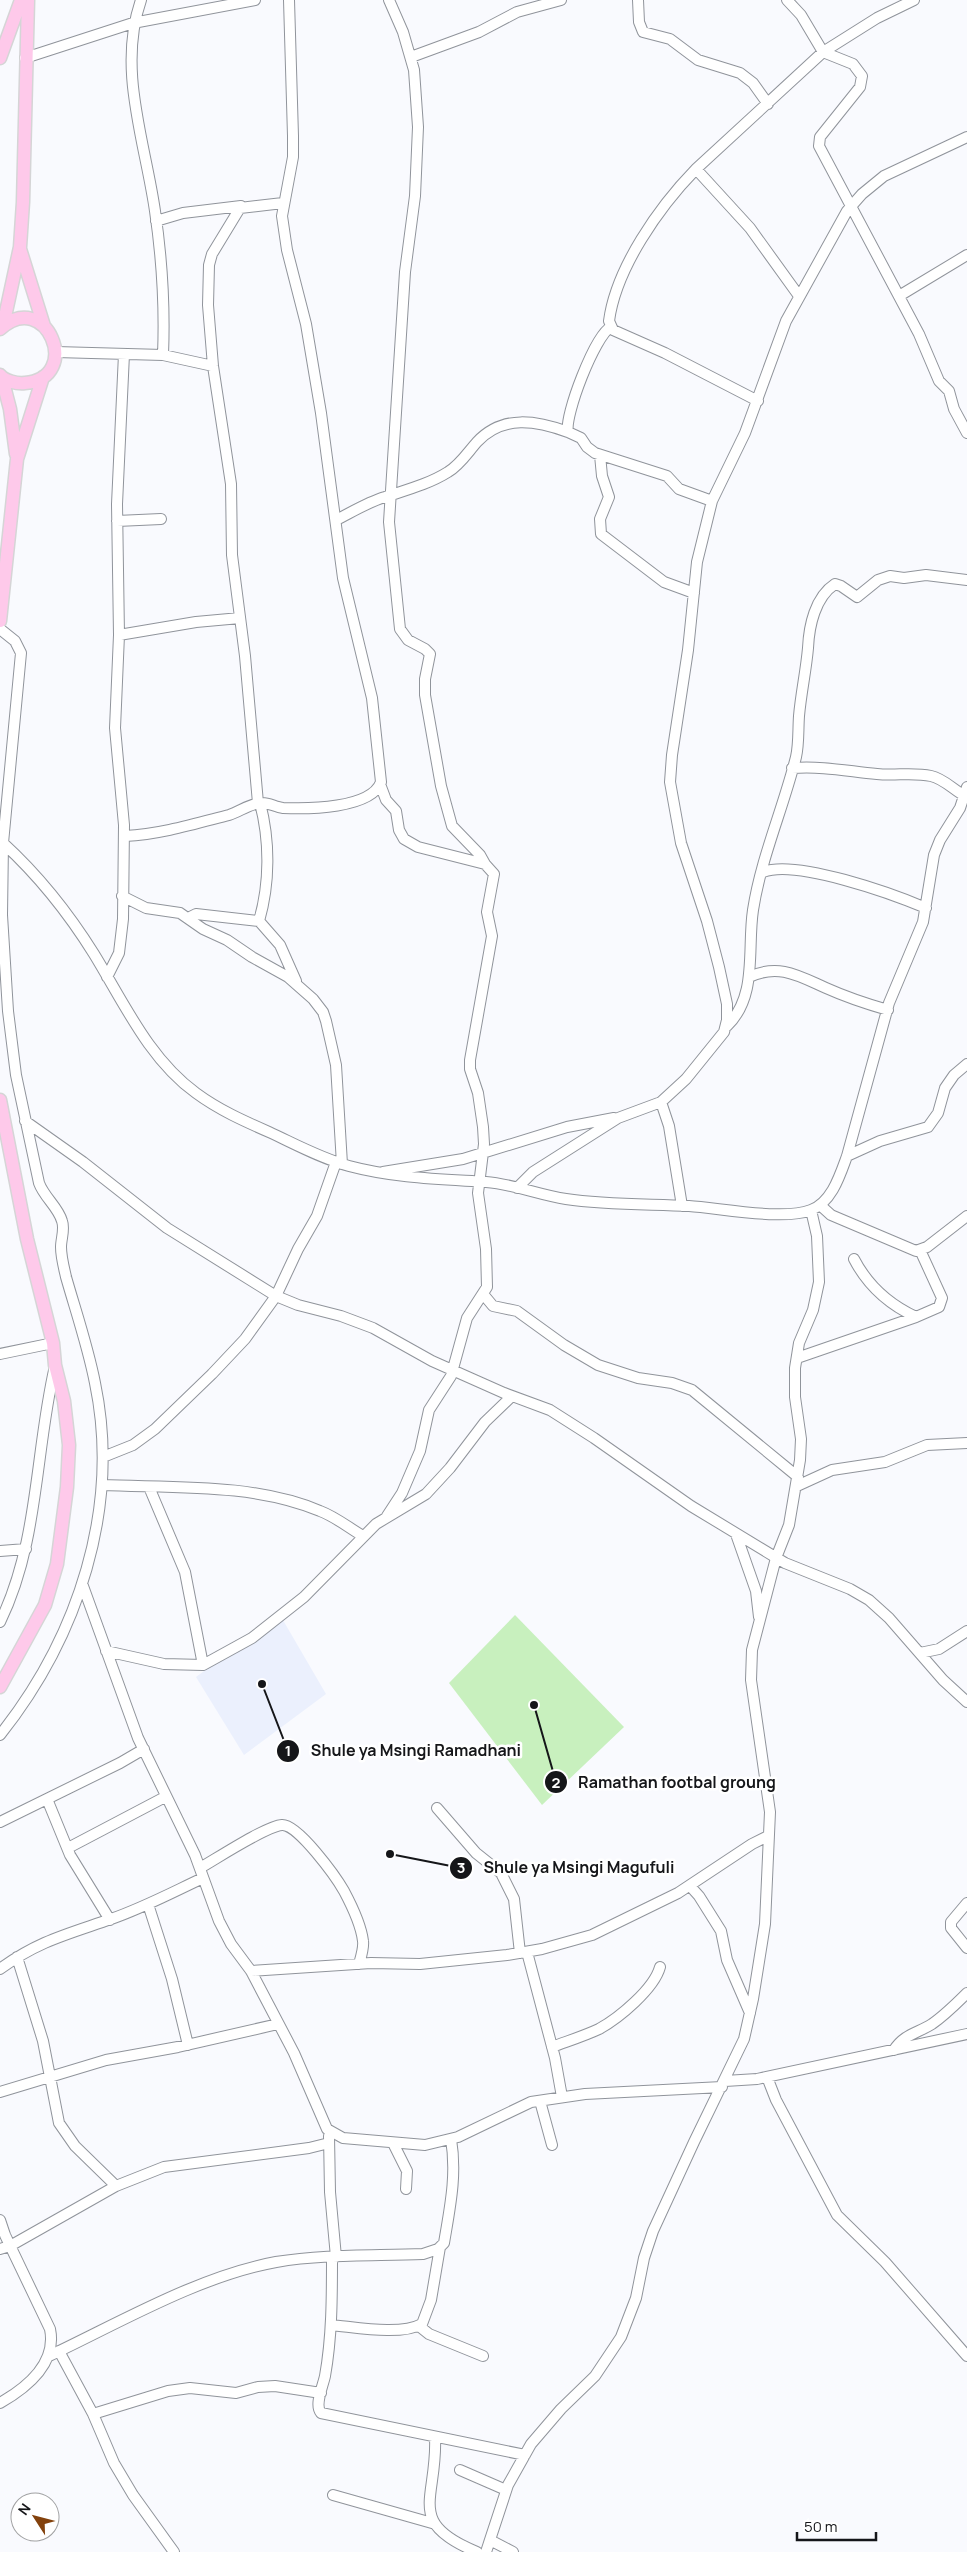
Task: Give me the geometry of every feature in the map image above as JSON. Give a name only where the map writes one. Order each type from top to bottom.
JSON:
[{"type":"main road","points":[[0,58],[21,0]]},
{"type":"main road","points":[[2,327],[20,247],[23,202],[24,58],[28,0]]},
{"type":"main road","points":[[0,621],[2,577],[17,459],[43,377],[52,366],[56,352],[53,337],[44,326],[20,247]]},
{"type":"main road","points":[[2,327],[10,321],[24,318],[44,326]]},
{"type":"main road","points":[[1,376],[21,384],[30,383],[43,377]]},
{"type":"main road","points":[[1,376],[10,409],[17,459]]},
{"type":"main road","points":[[0,1100],[2,1120],[26,1239],[53,1343],[55,1365],[64,1401],[70,1445],[67,1487],[56,1564],[45,1604],[0,1687]]},
{"type":"street","points":[[141,0],[133,23],[132,64],[135,105],[156,221],[164,286],[163,355]]},
{"type":"street","points":[[24,58],[133,23],[255,0]]},
{"type":"street","points":[[290,0],[293,136],[292,165],[283,203],[286,250],[306,324],[343,578],[372,698],[381,768],[380,784],[386,800],[396,811],[400,833],[404,838],[418,847],[485,864]]},
{"type":"street","points":[[387,1516],[405,1486],[420,1451],[429,1410],[446,1386],[453,1369],[467,1318],[487,1285],[478,1182],[483,1152],[480,1102],[470,1069],[470,1060],[492,936],[487,912],[494,874],[480,855],[452,826],[441,788],[425,694],[425,679],[430,654],[402,634],[399,622],[389,496],[407,245],[415,196],[418,117],[411,58],[390,0]]},
{"type":"street","points":[[411,58],[480,32],[516,12],[561,0]]},
{"type":"street","points":[[638,0],[640,28],[643,32],[670,39],[698,60],[715,67],[736,71],[753,83],[768,104]]},
{"type":"street","points":[[787,0],[801,16],[823,52],[853,64],[863,80],[860,87],[832,120],[818,142],[850,208],[899,296],[930,357],[939,381],[949,391],[954,409],[967,432]]},
{"type":"street","points":[[758,401],[611,327],[608,321],[612,306],[628,266],[668,200],[696,169],[823,52],[877,18],[914,0]]},
{"type":"street","points":[[726,1027],[727,1004],[719,966],[707,921],[685,859],[671,792],[672,755],[688,650],[697,562],[712,501],[739,448],[758,401],[778,341],[799,296],[850,208],[884,176],[967,137]]},
{"type":"street","points":[[696,169],[750,228],[799,296]]},
{"type":"street","points":[[156,221],[183,213],[283,203]]},
{"type":"street","points":[[241,206],[212,254],[209,265],[208,305],[213,366],[231,484],[232,555],[259,803],[267,833],[268,847],[264,897],[259,921]]},
{"type":"street","points":[[899,296],[967,255]]},
{"type":"street","points":[[568,432],[582,375],[598,341],[606,330],[611,327]]},
{"type":"street","points":[[56,352],[163,355],[213,366]]},
{"type":"street","points":[[107,977],[119,953],[122,935],[124,836],[115,728],[119,635],[117,521],[124,354]]},
{"type":"street","points":[[336,520],[389,496],[427,483],[448,472],[458,465],[479,440],[508,422],[537,422],[568,432],[581,438],[589,450],[600,456],[667,476],[679,489],[712,501]]},
{"type":"street","points":[[600,456],[602,476],[609,497],[600,519],[601,534],[658,579],[694,594]]},
{"type":"street","points":[[117,521],[161,519]]},
{"type":"street","points":[[381,1172],[457,1160],[519,1144],[567,1127],[618,1118],[661,1102],[704,1059],[739,1010],[749,977],[753,911],[770,837],[798,748],[799,715],[806,675],[810,626],[819,602],[832,586],[841,586],[857,597],[878,580],[890,576],[904,578],[926,575],[967,580]]},
{"type":"street","points":[[119,635],[196,622],[240,618]]},
{"type":"street","points":[[0,629],[15,641],[21,653],[3,843],[2,915],[8,1011],[25,1122],[39,1183],[63,1223],[61,1254],[95,1383],[103,1457],[98,1522],[82,1586],[63,1636],[39,1677],[0,1734]]},
{"type":"street","points":[[486,2552],[506,2490],[525,2455],[545,2428],[595,2376],[621,2337],[636,2298],[644,2258],[653,2231],[744,2039],[766,1924],[768,1836],[768,1791],[751,1680],[752,1650],[776,1558],[790,1525],[798,1481],[801,1439],[795,1396],[797,1358],[799,1343],[813,1310],[819,1282],[815,1208],[833,1189],[847,1156],[888,1010],[923,922],[936,848],[966,794],[938,778],[919,774],[878,774],[834,767],[792,768]]},
{"type":"street","points":[[124,836],[168,831],[230,815],[259,803],[280,808],[343,805],[368,795],[380,784]]},
{"type":"street","points":[[3,843],[42,882],[82,938],[144,1038],[170,1071],[196,1093],[237,1118],[339,1163],[422,1180],[457,1179],[516,1188],[567,1200],[682,1206],[736,1212],[794,1212],[815,1208],[916,1251],[938,1240],[967,1216]]},
{"type":"street","points":[[763,872],[777,869],[830,876],[876,889],[926,908]]},
{"type":"street","points":[[103,1457],[133,1444],[160,1424],[232,1353],[276,1296],[298,1249],[317,1216],[339,1163],[336,1065],[323,1012],[313,999],[296,984],[227,940],[203,929],[188,918],[174,911],[146,908],[122,896]]},
{"type":"street","points":[[188,918],[196,914],[259,921],[280,945],[296,984]]},
{"type":"street","points":[[749,977],[776,970],[792,972],[826,988],[888,1010]]},
{"type":"street","points":[[847,1156],[880,1141],[928,1127],[938,1113],[945,1088],[954,1075],[967,1064]]},
{"type":"street","points":[[661,1102],[670,1131],[682,1206]]},
{"type":"street","points":[[516,1188],[533,1172],[618,1118]]},
{"type":"street","points":[[25,1122],[83,1162],[167,1228],[276,1296],[298,1305],[341,1316],[373,1328],[427,1358],[512,1396],[542,1406],[560,1416],[691,1506],[776,1558],[850,1589],[869,1600],[889,1618],[943,1680],[967,1702]]},
{"type":"street","points":[[797,1358],[916,1317],[939,1307],[942,1298],[920,1250]]},
{"type":"street","points":[[854,1259],[866,1282],[894,1306],[916,1317]]},
{"type":"street","points":[[483,1294],[493,1306],[517,1311],[564,1345],[598,1365],[638,1378],[672,1383],[692,1390],[798,1481]]},
{"type":"street","points":[[0,1354],[53,1343]]},
{"type":"street","points":[[0,1622],[14,1592],[26,1549],[44,1420],[55,1365]]},
{"type":"street","points":[[106,1651],[164,1664],[203,1665],[252,1638],[304,1598],[363,1536],[387,1516],[414,1503],[429,1491],[450,1468],[486,1422],[512,1396]]},
{"type":"street","points":[[798,1481],[832,1470],[885,1462],[927,1445],[967,1443]]},
{"type":"street","points":[[102,1485],[192,1487],[281,1498],[322,1511],[363,1536]]},
{"type":"street","points":[[149,1487],[185,1572],[203,1665]]},
{"type":"street","points":[[736,1534],[756,1591],[759,1621]]},
{"type":"street","points":[[0,1551],[26,1549]]},
{"type":"street","points":[[82,1586],[144,1749],[165,1797],[186,1835],[219,1921],[231,1944],[251,1971],[309,2083],[321,2120],[329,2131],[343,2138],[425,2146],[451,2139],[531,2102],[585,2094],[723,2084],[767,2077],[967,2034]]},
{"type":"street","points":[[920,1653],[939,1649],[967,1631]]},
{"type":"street","points":[[0,1822],[120,1764],[144,1749]]},
{"type":"street","points":[[68,1848],[165,1797]]},
{"type":"street","points":[[47,1799],[68,1848],[110,1920]]},
{"type":"street","points":[[437,1808],[476,1853],[501,1873],[514,1899],[523,1952],[552,2047],[562,2097]]},
{"type":"street","points":[[0,1969],[17,1957],[53,1938],[110,1920],[148,1904],[269,1830],[282,1825],[289,1826],[302,1836],[343,1890],[354,1911],[363,1943],[360,1964]]},
{"type":"street","points":[[251,1971],[360,1964],[428,1963],[523,1952],[592,1935],[690,1886],[752,1844],[768,1836]]},
{"type":"street","points":[[690,1886],[699,1896],[721,1931],[727,1960],[750,2013]]},
{"type":"street","points":[[148,1904],[172,1980],[188,2045]]},
{"type":"street","points":[[967,1904],[951,1922],[951,1928],[967,1948]]},
{"type":"street","points":[[17,1957],[51,2077],[56,2111],[65,2133],[88,2160],[116,2186]]},
{"type":"street","points":[[552,2047],[600,2028],[622,2012],[650,1986],[658,1976],[660,1967]]},
{"type":"street","points":[[894,2050],[906,2036],[929,2026],[944,2015],[967,1993]]},
{"type":"street","points":[[0,2092],[106,2060],[188,2045],[278,2024]]},
{"type":"street","points":[[767,2077],[776,2100],[837,2215],[880,2256],[967,2356]]},
{"type":"street","points":[[540,2101],[552,2145]]},
{"type":"street","points":[[329,2131],[334,2257],[331,2325],[318,2410],[324,2415],[525,2455]]},
{"type":"street","points":[[49,2356],[201,2284],[240,2271],[294,2259],[423,2254],[440,2246],[444,2243],[454,2188],[455,2161],[451,2139]]},
{"type":"street","points":[[5,2247],[137,2176],[172,2165],[309,2148],[329,2142]]},
{"type":"street","points":[[393,2143],[407,2171],[406,2189]]},
{"type":"street","points":[[0,2220],[5,2247],[50,2328],[53,2342],[49,2356],[32,2379],[0,2403]]},
{"type":"street","points":[[331,2325],[389,2330],[418,2326],[427,2316],[440,2246]]},
{"type":"street","points":[[418,2326],[429,2334],[483,2356]]},
{"type":"street","points":[[59,2351],[93,2414],[114,2463],[132,2494],[174,2552]]},
{"type":"street","points":[[93,2414],[168,2391],[190,2388],[236,2393],[258,2387],[275,2386],[321,2393]]},
{"type":"street","points":[[435,2437],[436,2463],[430,2495],[432,2522],[440,2532],[451,2540],[477,2552]]},
{"type":"street","points":[[460,2470],[506,2490]]},
{"type":"street","points":[[333,2495],[432,2522]]},
{"type":"street","points":[[490,2540],[513,2552]]},
{"type":"shaded area","points":[[280,1615],[326,1694],[244,1755],[196,1677]]},
{"type":"green space","points":[[515,1615],[624,1727],[542,1805],[449,1683]]},
{"type":"place","name":"Shule ya Msingi Ramadhani","points":[[262,1684]]},
{"type":"place","name":"Ramathan footbal groung","points":[[534,1705]]},
{"type":"place","name":"Shule ya Msingi Magufuli","points":[[390,1854]]}]
